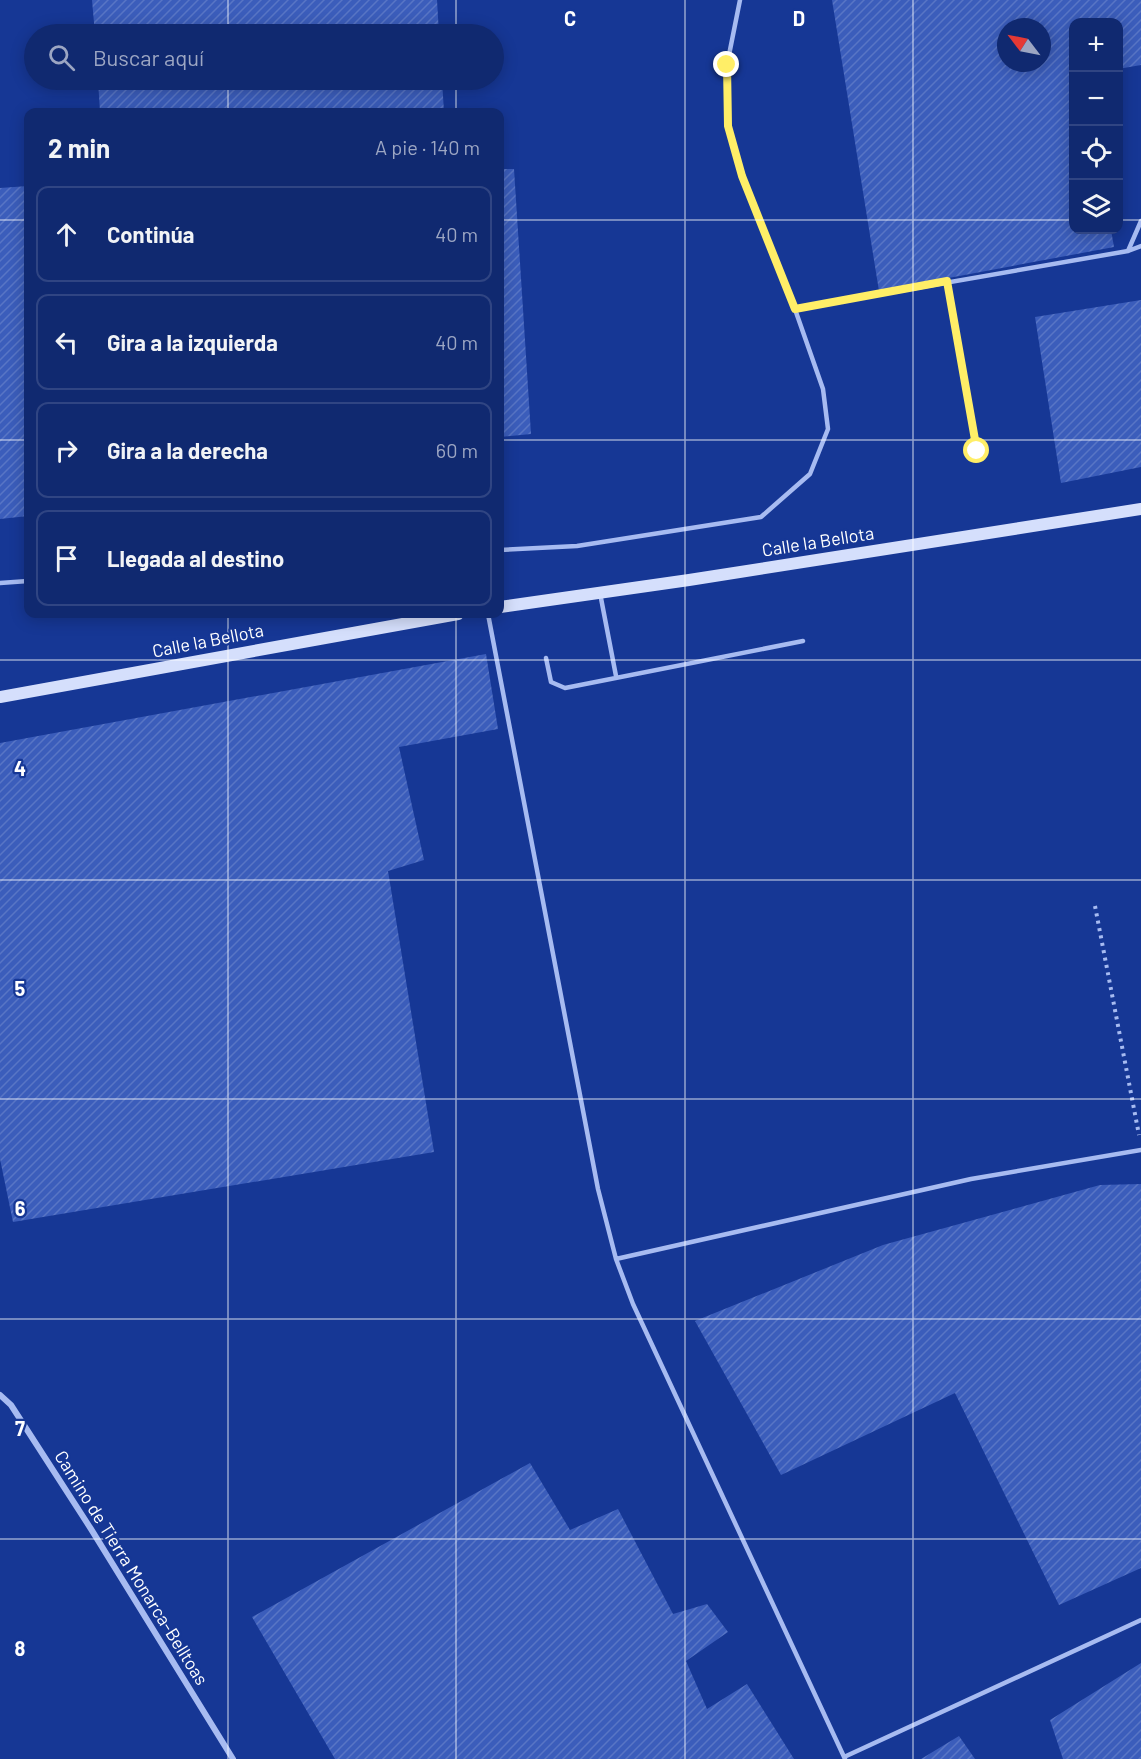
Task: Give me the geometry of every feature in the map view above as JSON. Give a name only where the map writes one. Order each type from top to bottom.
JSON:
[{"type":"street","name":"Calle la Bellota","points":[[504,606],[689,580],[1141,509]]},
{"type":"street","name":"Calle la Bellota","points":[[0,697],[437,618]]},
{"type":"street","name":"Camino de Tierra Monarca-Belltoas","points":[[0,1395],[10,1405],[91,1529],[233,1759]]},
{"type":"lane","points":[[504,550],[577,546],[761,517],[810,474],[828,429],[823,389],[795,309],[742,176],[728,126],[727,65],[740,0]]},
{"type":"lane","points":[[1128,250],[1141,221]]},
{"type":"lane","points":[[795,309],[1141,246]]},
{"type":"lane","points":[[947,281],[977,451]]},
{"type":"lane","points":[[0,583],[24,581]]},
{"type":"lane","points":[[599,592],[616,676]]},
{"type":"lane","points":[[490,618],[598,1189],[616,1259],[633,1304],[845,1758],[1141,1620]]},
{"type":"lane","points":[[546,658],[551,682],[565,688],[616,676],[802,641]]},
{"type":"lane","points":[[616,1259],[971,1179],[1141,1150]]},
{"type":"path","points":[[1095,906],[1139,1136]]},
{"type":"building","points":[[92,0],[437,0],[438,24],[94,24]]},
{"type":"building","points":[[832,0],[1141,0],[1141,65],[1123,68],[1123,18],[1069,18],[1069,234],[1112,234],[1114,247],[879,291]]},
{"type":"building","points":[[99,90],[443,90],[444,108],[100,108]]},
{"type":"building","points":[[504,169],[514,169],[531,434],[504,437]]},
{"type":"building","points":[[24,186],[24,516],[0,519],[0,188]]},
{"type":"building","points":[[1141,300],[1141,467],[1061,483],[1035,317]]},
{"type":"building","points":[[486,654],[498,729],[399,747],[424,860],[388,871],[434,1152],[13,1222],[0,1159],[0,743]]},
{"type":"building","points":[[1141,1184],[1141,1568],[1059,1605],[955,1393],[781,1475],[695,1321],[883,1245],[1100,1185]]},
{"type":"building","points":[[530,1463],[570,1530],[618,1509],[673,1614],[707,1604],[728,1632],[686,1661],[707,1709],[747,1684],[794,1759],[335,1759],[252,1617]]},
{"type":"building","points":[[1141,1663],[1141,1759],[1063,1759],[1050,1720]]},
{"type":"building","points":[[959,1736],[975,1759],[921,1759]]},
{"type":"route","points":[[727,65],[728,126],[742,176],[795,309],[947,281],[977,451]]}]
